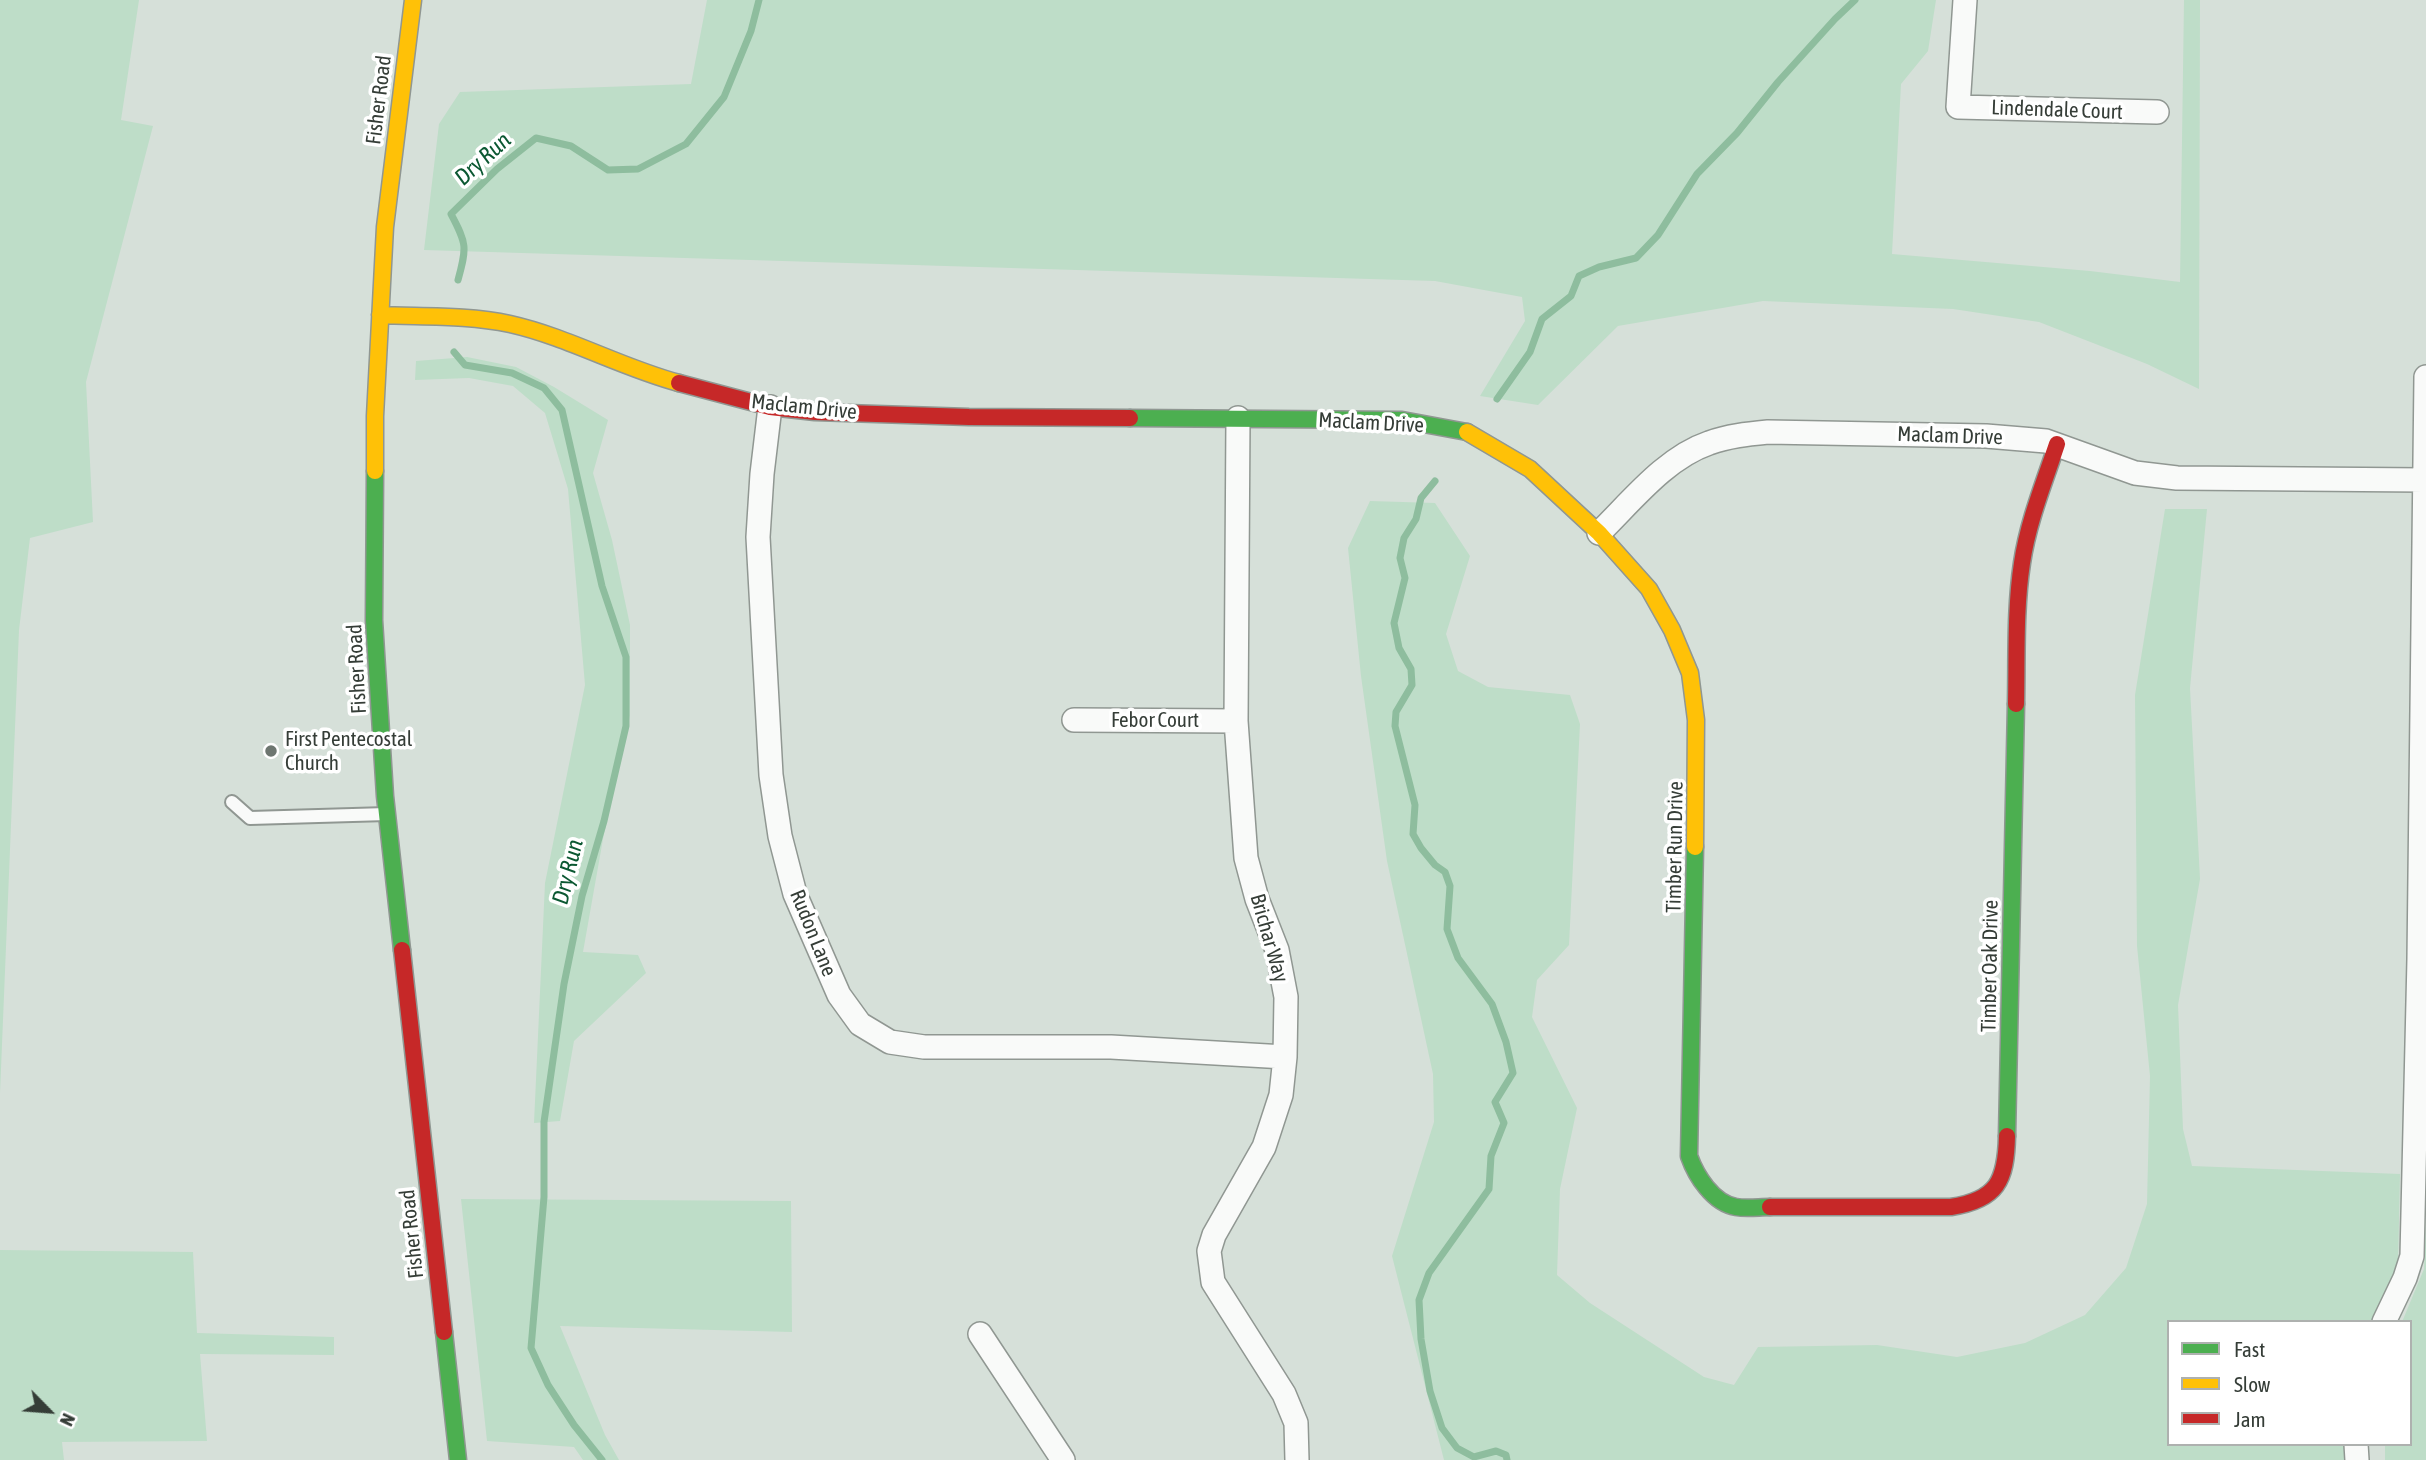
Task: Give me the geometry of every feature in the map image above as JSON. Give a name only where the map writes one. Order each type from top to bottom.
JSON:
[{"type":"street","name":"Fisher Road","points":[[413,0],[385,227],[375,416],[374,620],[387,814],[458,1460]]},
{"type":"street","name":"Lindendale Court","points":[[1965,0],[1958,107],[2157,112]]},
{"type":"street","name":"Maclam Drive","points":[[380,315],[510,324],[611,357],[661,378],[770,407],[815,412],[969,417],[1402,420],[1471,433],[1530,469],[1599,533],[1656,477],[1680,458],[1707,443],[1768,432],[1986,436],[2046,441],[2135,473],[2177,478],[2424,480]]},
{"type":"street","points":[[2385,1320],[2406,1278],[2412,1256],[2424,744],[2426,377]]},
{"type":"street","name":"Rudon Lane","points":[[770,407],[758,537],[771,775],[780,836],[801,906],[839,995],[860,1024],[890,1042],[925,1047],[1111,1047],[1286,1057]]},
{"type":"street","name":"Brichar Way","points":[[1238,418],[1237,721],[1246,858],[1257,899],[1277,950],[1286,997],[1286,1057],[1281,1095],[1264,1147],[1214,1234],[1209,1251],[1213,1282],[1284,1394],[1296,1423],[1297,1460]]},
{"type":"street","name":"Timber Oak Drive","points":[[1705,1186],[1720,1200],[1735,1207],[1951,1207],[1974,1204],[1994,1190],[2000,1181],[2007,1149],[2019,597],[2022,562],[2032,517],[2057,444]]},
{"type":"street","name":"Timber Run Drive","points":[[1599,533],[1648,589],[1672,630],[1690,673],[1696,720],[1697,766],[1689,1156],[1695,1174],[1705,1186]]},
{"type":"street","name":"Febor Court","points":[[1074,720],[1237,721]]},
{"type":"street","points":[[980,1334],[1063,1460]]},
{"type":"lane","points":[[232,802],[250,818],[387,814]]},
{"type":"green space","points":[[0,0],[139,0],[121,120],[153,126],[86,382],[93,522],[30,538],[19,630],[0,1093]]},
{"type":"green space","points":[[707,0],[1936,0],[1928,51],[1901,84],[1892,254],[2090,271],[2180,282],[2184,0],[2200,0],[2199,389],[2147,364],[2039,322],[1953,309],[1763,301],[1618,326],[1538,405],[1480,396],[1525,321],[1522,297],[1435,281],[424,250],[439,124],[460,92],[691,84]]},
{"type":"green space","points":[[467,357],[516,367],[608,420],[593,473],[612,540],[630,625],[630,715],[603,839],[583,952],[638,955],[646,973],[574,1041],[560,1121],[534,1123],[545,883],[585,685],[568,489],[545,413],[513,386],[469,378],[415,380],[416,361]]},
{"type":"green space","points":[[1370,501],[1435,503],[1470,556],[1446,634],[1458,671],[1488,687],[1570,695],[1580,724],[1569,945],[1537,980],[1532,1017],[1577,1108],[1560,1189],[1557,1275],[1590,1303],[1704,1377],[1734,1385],[1758,1347],[1877,1345],[1957,1357],[2025,1343],[2085,1315],[2126,1268],[2147,1204],[2150,1076],[2137,946],[2135,695],[2165,509],[2207,509],[2190,688],[2200,879],[2178,1005],[2183,1129],[2192,1166],[2400,1174],[2398,1266],[2387,1297],[2374,1320],[2167,1320],[2167,1446],[2345,1446],[2344,1460],[1444,1460],[1392,1256],[1434,1122],[1433,1074],[1387,861],[1361,676],[1348,548]]},
{"type":"green space","points":[[461,1199],[791,1201],[792,1332],[560,1326],[605,1435],[619,1460],[583,1460],[574,1447],[487,1441]]},
{"type":"green space","points":[[2426,1222],[2426,1460],[2385,1460],[2385,1446],[2412,1446],[2412,1320],[2403,1320],[2424,1269]]},
{"type":"green space","points":[[0,1250],[193,1252],[197,1333],[334,1337],[334,1355],[200,1354],[207,1441],[62,1442],[64,1460],[0,1460]]},
{"type":"waterway","name":"Dry Run","points":[[458,280],[464,246],[451,214],[497,169],[536,138],[571,146],[608,170],[638,169],[686,144],[724,97],[751,31],[759,0]]},
{"type":"waterway","points":[[1497,399],[1530,352],[1542,319],[1571,296],[1579,276],[1599,267],[1636,258],[1658,235],[1697,174],[1855,0]]},
{"type":"waterway","name":"Dry Run","points":[[454,352],[465,365],[512,373],[544,388],[562,410],[602,586],[626,657],[626,726],[604,821],[582,896],[564,984],[544,1122],[544,1197],[531,1348],[548,1385],[574,1425],[602,1460]]},
{"type":"waterway","points":[[1435,481],[1421,498],[1416,519],[1404,538],[1400,558],[1405,578],[1394,623],[1399,648],[1411,669],[1412,685],[1396,712],[1395,726],[1415,805],[1413,834],[1435,865],[1445,872],[1450,886],[1447,929],[1458,958],[1492,1004],[1506,1042],[1513,1073],[1495,1102],[1504,1123],[1491,1156],[1489,1189],[1429,1273],[1419,1300],[1421,1339],[1430,1391],[1442,1428],[1457,1448],[1474,1457],[1496,1451],[1506,1455],[1507,1460]]},
{"type":"traffic: fast","points":[[1130,418],[1402,420],[1467,432]]},
{"type":"traffic: fast","points":[[375,471],[374,620],[385,796],[402,950]]},
{"type":"traffic: fast","points":[[2007,1136],[2016,704]]},
{"type":"traffic: fast","points":[[1695,847],[1689,1156],[1706,1188],[1720,1200],[1740,1208],[1770,1207]]},
{"type":"traffic: fast","points":[[444,1332],[458,1460]]},
{"type":"traffic: slow","points":[[375,471],[375,416],[385,227],[413,0]]},
{"type":"traffic: slow","points":[[380,315],[462,318],[510,324],[679,383]]},
{"type":"traffic: slow","points":[[1467,432],[1530,469],[1599,533],[1649,589],[1672,630],[1690,673],[1696,720],[1695,847]]},
{"type":"traffic: jam","points":[[679,383],[770,407],[815,412],[1130,418]]},
{"type":"traffic: jam","points":[[2016,704],[2017,615],[2022,563],[2032,518],[2057,444]]},
{"type":"traffic: jam","points":[[402,950],[444,1332]]},
{"type":"traffic: jam","points":[[1770,1207],[1951,1207],[1967,1204],[1989,1193],[1996,1186],[2004,1165],[2007,1136]]},
{"type":"place","name":"First Pentecostal Church","points":[[271,751]]}]
